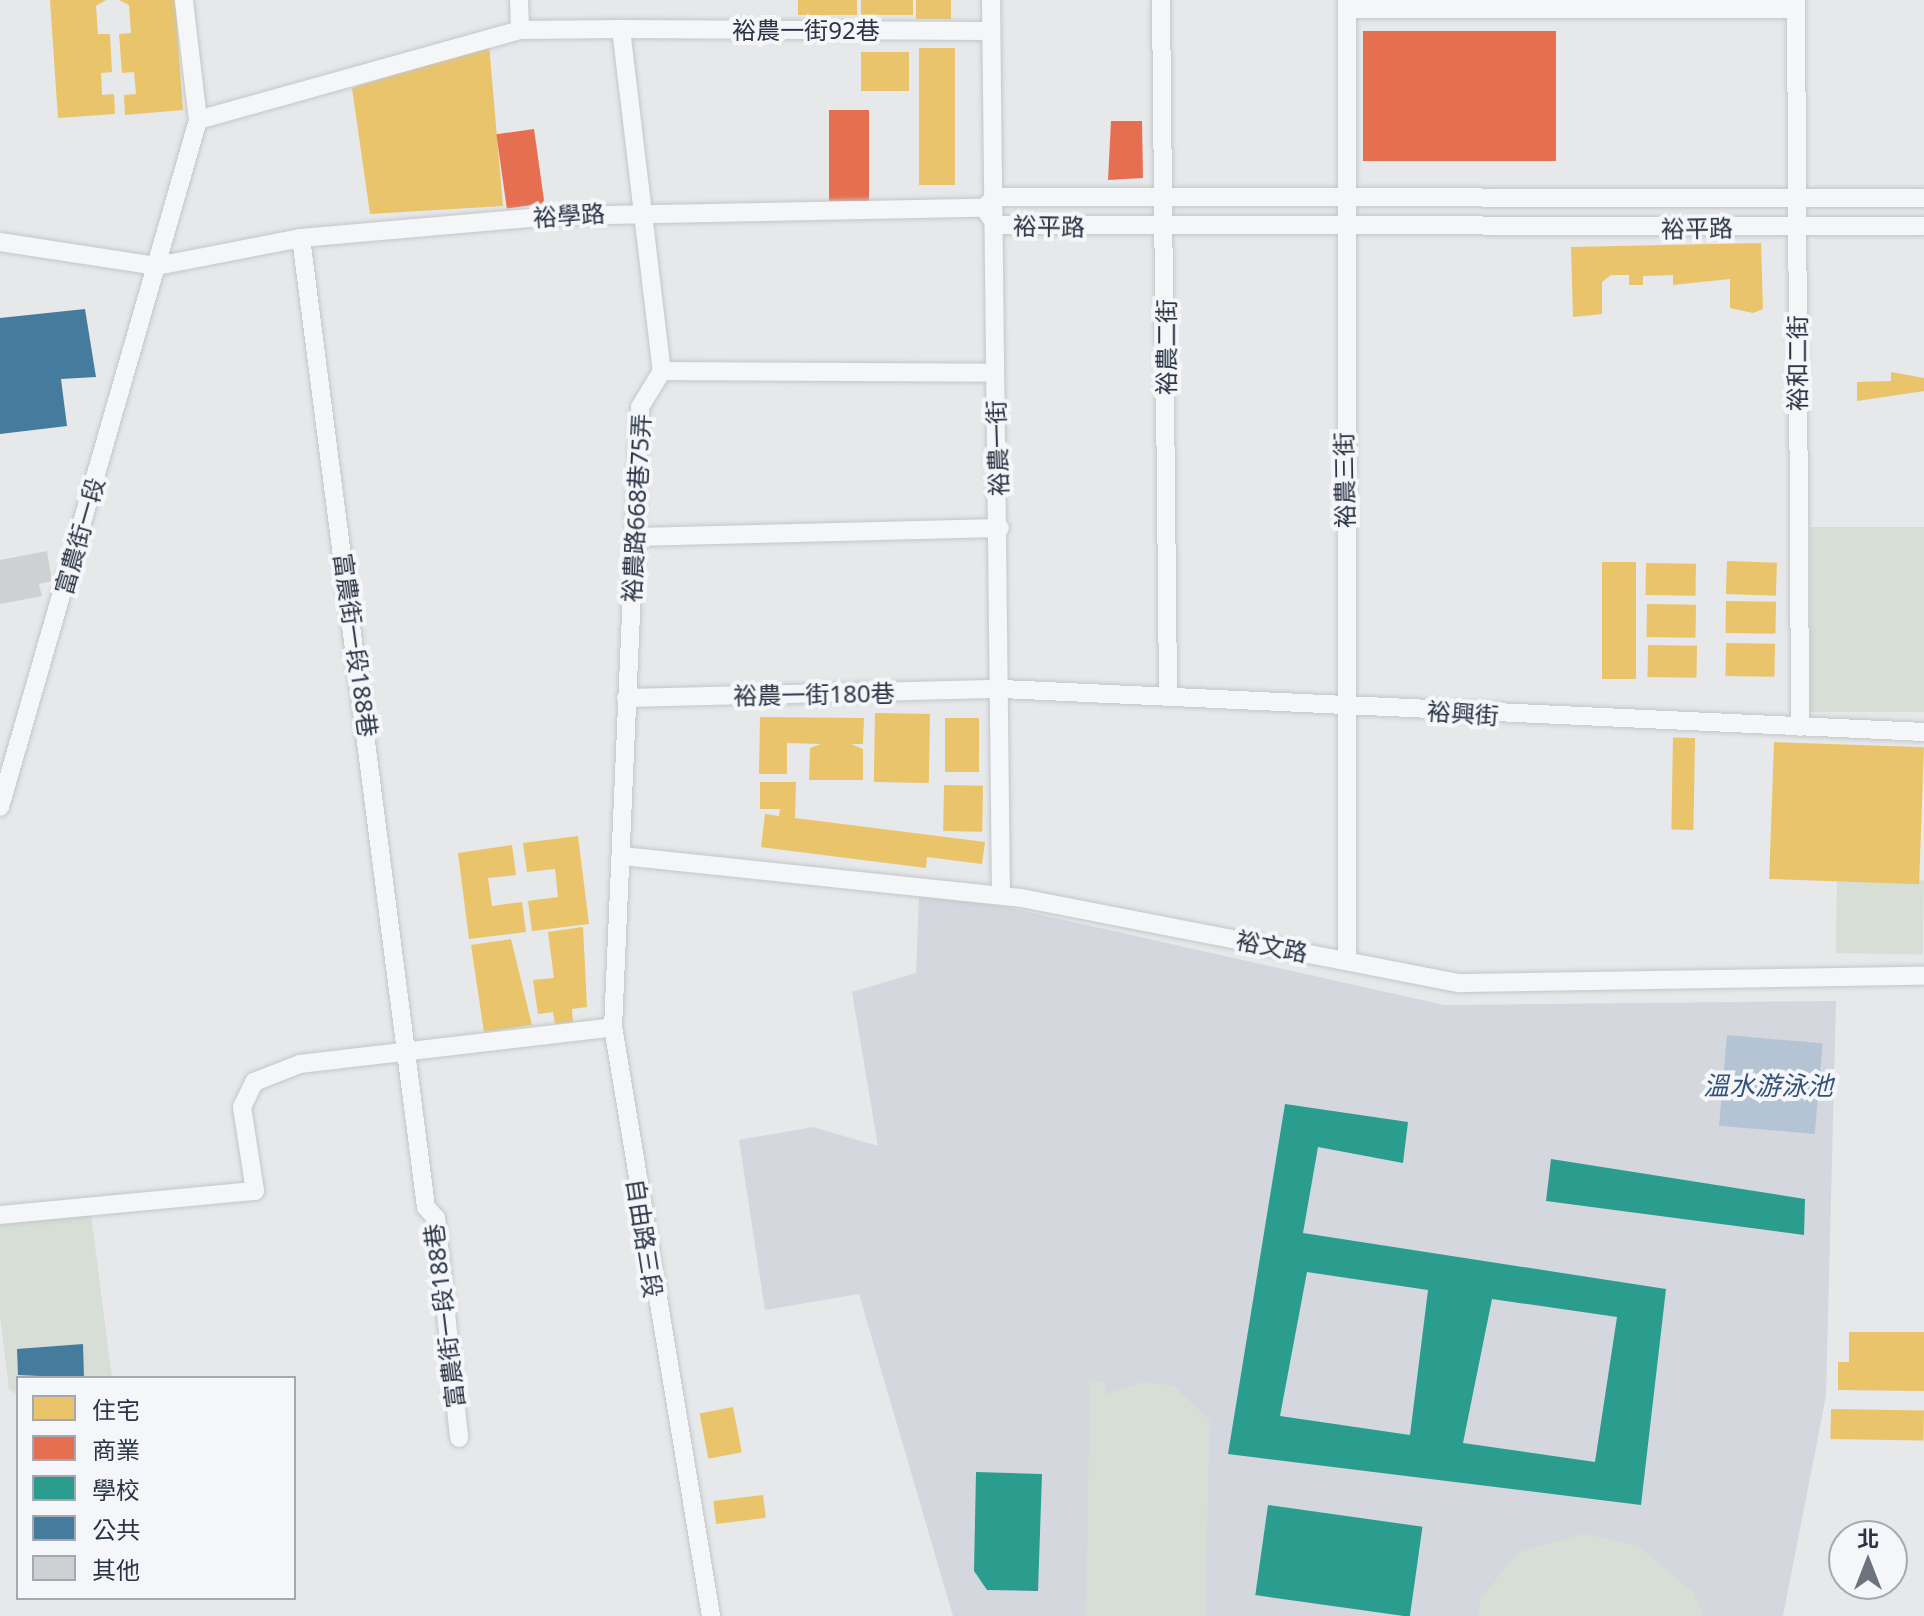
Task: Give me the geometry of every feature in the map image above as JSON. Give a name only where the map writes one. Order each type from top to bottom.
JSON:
[{"type":"street","points":[[184,0],[198,120],[520,30],[621,29],[647,210],[662,371],[995,373]]},
{"type":"street","points":[[519,0],[520,30]]},
{"type":"street","points":[[990,202],[991,0]]},
{"type":"street","name":"裕農二街","points":[[1161,0],[1166,198],[1168,694]]},
{"type":"street","points":[[1347,4],[1796,4]]},
{"type":"street","name":"裕農三街","points":[[1347,4],[1347,961]]},
{"type":"street","name":"裕和二街","points":[[1796,4],[1800,727]]},
{"type":"street","name":"裕農一街92巷","points":[[621,29],[991,31]]},
{"type":"street","name":"富農街一段","points":[[0,807],[198,120]]},
{"type":"street","name":"裕平路","points":[[1924,198],[1166,198],[990,202],[996,225],[1924,226]]},
{"type":"street","name":"裕學路","points":[[0,242],[157,266],[301,238],[647,210],[990,202]]},
{"type":"street","name":"裕農一街","points":[[996,225],[995,373],[1002,689],[1001,895]]},
{"type":"street","name":"富農街一段188巷","points":[[301,238],[459,1438]]},
{"type":"street","name":"裕農路668巷75弄","points":[[622,856],[640,407],[662,371]]},
{"type":"street","points":[[634,537],[1000,528]]},
{"type":"street","name":"裕興街","points":[[1002,689],[1168,694],[1586,722],[1924,732]]},
{"type":"street","name":"裕農一街180巷","points":[[626,698],[1002,689]]},
{"type":"street","name":"裕文路","points":[[622,856],[1001,895],[1459,983],[1924,976]]},
{"type":"street","name":"自由路三段","points":[[622,856],[613,1027],[711,1616]]},
{"type":"street","points":[[0,1215],[255,1191],[242,1107],[254,1082],[300,1064],[613,1027]]},
{"type":"shaded area","points":[[1810,527],[1924,527],[1924,712],[1810,712]]},
{"type":"shaded area","points":[[1837,879],[1924,881],[1923,955],[1836,953]]},
{"type":"shaded area","points":[[919,896],[1001,906],[1444,1005],[1836,1001],[1826,1396],[1783,1616],[953,1616],[859,1294],[765,1310],[739,1140],[813,1127],[878,1146],[852,992],[916,973]]},
{"type":"shaded area","points":[[91,1215],[112,1376],[16,1376],[16,1394],[9,1389],[0,1315],[0,1223]]},
{"type":"shaded area","points":[[1090,1380],[1104,1382],[1107,1394],[1142,1382],[1174,1386],[1210,1421],[1205,1616],[1086,1616]]},
{"type":"shaded area","points":[[1583,1534],[1637,1545],[1693,1592],[1703,1616],[1478,1616],[1480,1599],[1519,1552]]},
{"type":"water","name":"溫水游泳池","points":[[1727,1035],[1823,1043],[1815,1134],[1719,1126]]},
{"type":"building: 住宅","points":[[50,0],[106,0],[96,6],[98,34],[110,34],[112,72],[101,73],[102,95],[114,94],[115,114],[58,118]]},
{"type":"building: 住宅","points":[[119,0],[175,0],[183,110],[125,115],[124,95],[136,94],[134,72],[122,73],[119,34],[131,33],[129,5]]},
{"type":"building: 住宅","points":[[798,0],[857,0],[857,15],[798,15]]},
{"type":"building: 住宅","points":[[861,0],[913,0],[913,15],[861,15]]},
{"type":"building: 住宅","points":[[916,0],[951,0],[951,19],[916,19]]},
{"type":"building: 住宅","points":[[489,45],[503,206],[370,214],[352,88]]},
{"type":"building: 住宅","points":[[919,48],[955,48],[955,185],[919,185]]},
{"type":"building: 住宅","points":[[861,52],[909,52],[909,91],[861,91]]},
{"type":"building: 住宅","points":[[1761,243],[1763,309],[1753,313],[1730,308],[1730,279],[1673,285],[1673,275],[1643,276],[1643,285],[1629,285],[1629,275],[1611,275],[1602,282],[1602,314],[1573,317],[1571,247]]},
{"type":"building: 住宅","points":[[1891,372],[1924,378],[1924,391],[1857,401],[1857,382],[1891,381]]},
{"type":"building: 住宅","points":[[1727,561],[1777,563],[1776,596],[1726,594]]},
{"type":"building: 住宅","points":[[1602,562],[1636,562],[1636,679],[1602,679]]},
{"type":"building: 住宅","points":[[1646,563],[1696,564],[1695,596],[1645,595]]},
{"type":"building: 住宅","points":[[1726,601],[1776,602],[1775,634],[1725,633]]},
{"type":"building: 住宅","points":[[1647,604],[1696,605],[1695,638],[1646,637]]},
{"type":"building: 住宅","points":[[1726,643],[1775,644],[1774,677],[1725,676]]},
{"type":"building: 住宅","points":[[1648,645],[1697,646],[1696,678],[1647,677]]},
{"type":"building: 住宅","points":[[875,713],[930,714],[929,783],[874,782]]},
{"type":"building: 住宅","points":[[760,717],[864,718],[863,744],[851,744],[863,749],[863,780],[809,780],[810,748],[821,744],[787,743],[787,774],[759,774]]},
{"type":"building: 住宅","points":[[945,718],[979,718],[979,772],[945,772]]},
{"type":"building: 住宅","points":[[1673,738],[1695,738],[1693,830],[1671,830]]},
{"type":"building: 住宅","points":[[1774,742],[1924,747],[1919,884],[1769,879]]},
{"type":"building: 住宅","points":[[760,782],[796,782],[795,818],[985,842],[982,864],[927,857],[926,868],[761,847],[765,814],[779,816],[780,809],[760,809]]},
{"type":"building: 住宅","points":[[944,785],[983,786],[982,832],[943,831]]},
{"type":"building: 住宅","points":[[578,836],[589,924],[532,931],[528,901],[558,897],[555,869],[527,872],[523,843]]},
{"type":"building: 住宅","points":[[512,845],[516,875],[488,878],[492,906],[522,902],[526,932],[469,939],[458,853]]},
{"type":"building: 住宅","points":[[583,927],[587,1007],[572,1009],[573,1022],[555,1024],[553,1012],[538,1014],[533,980],[554,978],[548,932]]},
{"type":"building: 住宅","points":[[511,939],[532,1025],[484,1032],[471,945]]},
{"type":"building: 住宅","points":[[1849,1332],[1924,1332],[1924,1391],[1838,1390],[1838,1362],[1849,1362]]},
{"type":"building: 住宅","points":[[733,1407],[742,1452],[708,1459],[700,1413]]},
{"type":"building: 住宅","points":[[1831,1409],[1924,1411],[1923,1441],[1830,1439]]},
{"type":"building: 住宅","points":[[763,1495],[766,1518],[716,1524],[713,1501]]},
{"type":"building: 商業","points":[[1363,31],[1556,31],[1556,161],[1363,161]]},
{"type":"building: 商業","points":[[829,110],[869,110],[869,201],[829,201]]},
{"type":"building: 商業","points":[[1111,121],[1142,121],[1143,178],[1108,180]]},
{"type":"building: 商業","points":[[534,129],[544,203],[507,209],[496,134]]},
{"type":"building: 學校","points":[[1285,1104],[1408,1122],[1403,1163],[1318,1147],[1303,1233],[1666,1289],[1641,1505],[1228,1454]],"holes":[[[1307,1272],[1428,1290],[1410,1435],[1280,1416]],[[1492,1299],[1617,1317],[1595,1462],[1463,1443]]]},
{"type":"building: 學校","points":[[1551,1159],[1805,1199],[1804,1235],[1546,1201]]},
{"type":"building: 學校","points":[[976,1472],[1042,1474],[1038,1591],[987,1590],[974,1571]]},
{"type":"building: 學校","points":[[1268,1505],[1422,1527],[1410,1616],[1255,1595]]},
{"type":"building: 公共","points":[[85,309],[96,377],[61,379],[67,426],[0,434],[0,318]]},
{"type":"building: 公共","points":[[83,1344],[84,1376],[18,1375],[17,1349]]},
{"type":"building: 其他","points":[[47,551],[52,581],[39,584],[42,596],[0,604],[0,560]]}]
